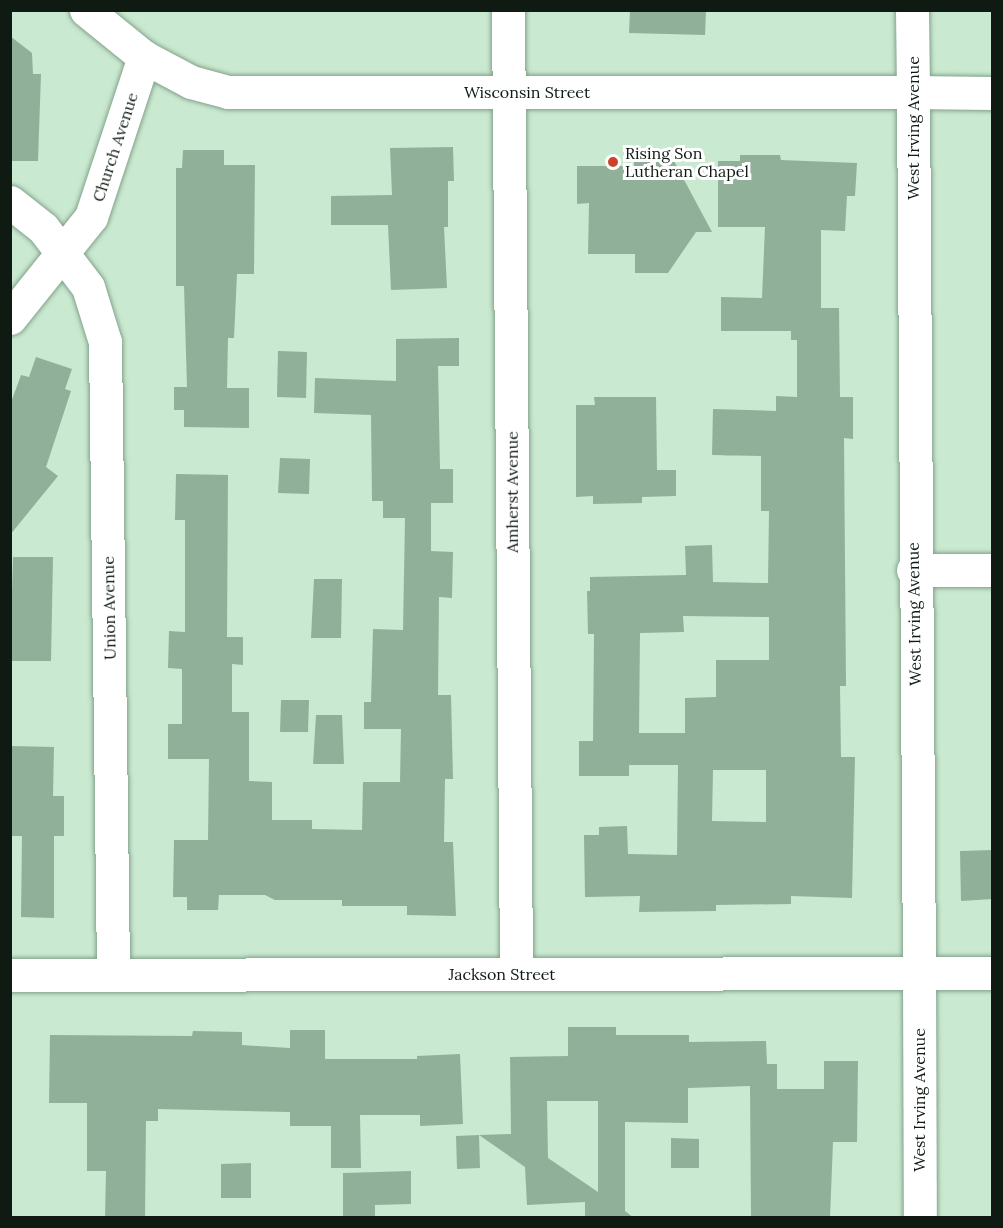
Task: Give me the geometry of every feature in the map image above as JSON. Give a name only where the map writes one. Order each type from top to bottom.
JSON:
[{"type":"main road","name":"Wisconsin Street","points":[[86,10],[144,57],[191,82],[228,92],[993,93]]},
{"type":"main road","name":"Amherst Avenue","points":[[508,10],[516,974]]},
{"type":"main road","name":"West Irving Avenue","points":[[912,10],[913,570],[920,1218]]},
{"type":"main road","name":"Church Avenue","points":[[17,296],[61,255],[91,217],[100,198],[144,57]]},
{"type":"main road","name":"Union Avenue","points":[[10,202],[43,228],[61,255],[88,287],[105,342],[113,974]]},
{"type":"main road","points":[[913,570],[993,570]]},
{"type":"main road","name":"Jackson Street","points":[[10,975],[993,973]]},
{"type":"building","points":[[630,10],[706,10],[705,35],[629,33]]},
{"type":"building","points":[[10,36],[32,53],[33,74],[41,74],[38,161],[10,161]]},
{"type":"building","points":[[453,147],[454,181],[448,181],[448,227],[444,227],[447,288],[391,290],[388,225],[331,225],[331,196],[392,195],[390,148]]},
{"type":"building","points":[[183,150],[224,150],[224,165],[255,165],[254,274],[237,274],[234,338],[228,338],[227,388],[249,388],[249,428],[184,427],[184,410],[174,410],[174,387],[187,387],[184,286],[176,286],[176,168],[182,168]]},
{"type":"building","points":[[740,155],[780,155],[781,160],[857,163],[855,196],[847,196],[845,231],[821,230],[821,308],[839,308],[840,397],[853,397],[853,439],[844,438],[846,686],[840,686],[841,757],[855,757],[852,898],[791,896],[791,904],[716,905],[716,911],[639,912],[640,896],[585,897],[584,835],[599,835],[599,827],[627,826],[628,854],[677,855],[678,765],[629,765],[629,776],[579,776],[579,741],[593,741],[594,634],[588,634],[587,591],[590,591],[590,577],[686,575],[685,546],[712,545],[713,582],[768,583],[769,511],[761,511],[761,456],[712,455],[713,409],[776,411],[776,396],[797,397],[797,340],[791,340],[791,331],[721,331],[721,297],[762,298],[765,227],[718,227],[718,161],[740,161]],"holes":[[[683,616],[769,617],[769,660],[716,660],[716,697],[685,698],[685,733],[639,733],[640,633],[684,632]],[[713,770],[766,770],[766,822],[712,821]]]},
{"type":"building","points":[[634,161],[674,161],[712,232],[696,232],[668,273],[635,273],[635,254],[588,254],[589,203],[577,204],[577,166],[634,166]]},
{"type":"building","points":[[459,338],[459,366],[438,366],[440,469],[453,469],[453,503],[431,503],[431,551],[453,552],[452,598],[439,597],[438,695],[451,695],[453,779],[445,779],[444,842],[453,842],[456,916],[407,915],[407,906],[342,906],[342,900],[275,900],[265,895],[219,895],[218,910],[187,910],[187,897],[173,897],[174,840],[208,840],[209,759],[168,759],[168,724],[182,724],[182,669],[168,668],[169,631],[185,632],[185,520],[175,520],[176,474],[228,475],[227,637],[243,637],[243,665],[232,664],[232,712],[249,712],[249,781],[272,782],[272,820],[312,820],[312,829],[362,830],[363,782],[400,782],[401,729],[364,729],[364,702],[371,702],[373,629],[403,630],[405,518],[383,518],[383,501],[372,501],[371,415],[314,413],[315,378],[396,381],[396,339]]},
{"type":"building","points":[[278,351],[307,352],[306,398],[277,397]]},
{"type":"building","points":[[36,357],[72,369],[65,389],[71,391],[46,467],[58,476],[10,535],[10,405],[21,375],[29,377]]},
{"type":"building","points":[[594,397],[656,397],[657,470],[676,470],[676,496],[642,497],[642,503],[593,504],[593,496],[576,497],[576,405],[595,405]]},
{"type":"building","points":[[280,458],[310,459],[309,494],[278,493]]},
{"type":"building","points":[[13,557],[53,557],[51,661],[10,661]]},
{"type":"building","points":[[314,579],[342,579],[341,638],[311,638]]},
{"type":"building","points":[[281,700],[309,700],[308,732],[280,732]]},
{"type":"building","points":[[316,715],[342,715],[344,764],[313,764]]},
{"type":"building","points":[[10,746],[54,747],[53,796],[64,796],[64,836],[54,836],[54,918],[21,917],[22,836],[10,836]]},
{"type":"building","points":[[993,850],[993,899],[961,901],[960,851]]},
{"type":"building","points":[[568,1027],[616,1027],[616,1035],[689,1035],[689,1042],[766,1041],[767,1064],[777,1064],[777,1089],[824,1089],[824,1061],[858,1061],[857,1142],[833,1142],[830,1218],[751,1218],[750,1086],[688,1088],[688,1123],[625,1122],[625,1211],[634,1218],[585,1218],[585,1202],[527,1205],[525,1167],[479,1135],[511,1134],[510,1057],[568,1056]],"holes":[[[547,1101],[598,1101],[598,1192],[548,1158]]]},
{"type":"building","points":[[290,1030],[325,1030],[325,1059],[417,1059],[417,1056],[460,1054],[463,1124],[420,1126],[420,1115],[360,1115],[361,1168],[331,1168],[331,1126],[290,1126],[290,1112],[158,1109],[158,1121],[146,1121],[145,1218],[105,1218],[106,1171],[87,1171],[87,1103],[49,1103],[50,1035],[192,1036],[193,1031],[242,1032],[242,1045],[290,1048]]},
{"type":"building","points":[[479,1135],[480,1168],[457,1169],[456,1136]]},
{"type":"building","points":[[671,1138],[699,1139],[699,1168],[671,1168]]},
{"type":"building","points":[[251,1163],[251,1198],[221,1198],[221,1164]]},
{"type":"building","points":[[411,1171],[411,1204],[375,1205],[375,1218],[343,1218],[343,1173]]},
{"type":"place","name":"Rising Son Lutheran Chapel","points":[[613,162]]}]
